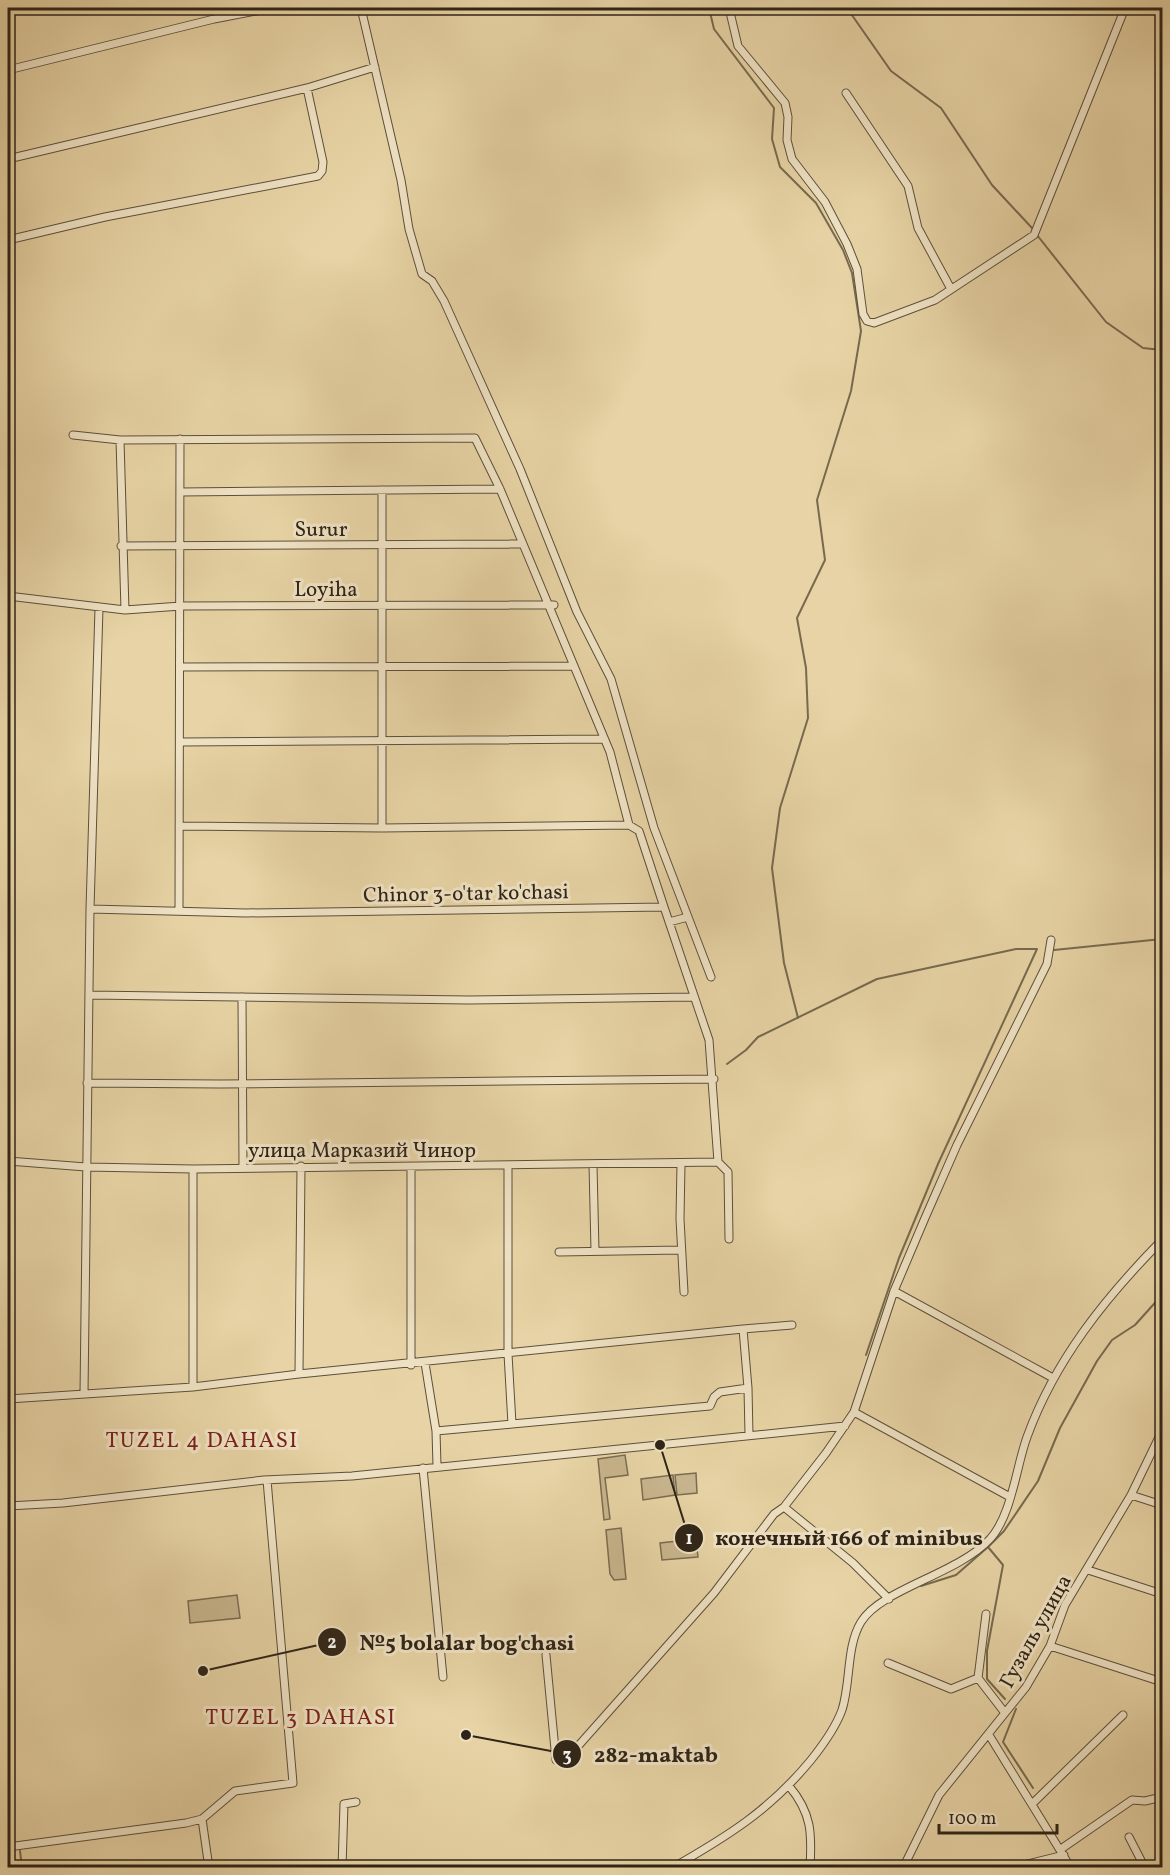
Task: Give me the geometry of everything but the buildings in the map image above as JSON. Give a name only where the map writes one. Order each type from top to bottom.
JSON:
[{"type":"street","points":[[8,70],[272,8]]},
{"type":"street","points":[[361,8],[409,229],[422,274],[432,281],[444,301],[519,469],[578,612],[611,679],[654,828],[711,977]]},
{"type":"street","points":[[729,8],[738,46],[785,103],[788,117],[787,140],[792,159],[825,202],[847,244],[856,269],[863,314],[867,321],[882,322],[935,300],[1034,235],[1125,8]]},
{"type":"street","points":[[8,159],[307,88],[375,68]]},
{"type":"street","points":[[8,240],[105,217],[318,176],[323,162],[307,88]]},
{"type":"street","points":[[846,93],[908,186],[918,228],[951,289]]},
{"type":"street","points":[[73,435],[120,440],[475,438],[500,489],[521,544],[550,605],[610,752],[629,825]]},
{"type":"street","points":[[179,910],[181,826],[180,439]]},
{"type":"street","points":[[120,440],[121,546],[125,610]]},
{"type":"street","points":[[180,492],[500,489]]},
{"type":"street","points":[[382,490],[382,828]]},
{"type":"street","name":"Surur","points":[[121,546],[521,544]]},
{"type":"street","name":"Loyiha","points":[[8,596],[125,610],[181,606],[550,605]]},
{"type":"street","points":[[84,1394],[88,995],[99,608]]},
{"type":"street","points":[[181,667],[573,666]]},
{"type":"street","points":[[181,742],[603,739]]},
{"type":"street","points":[[181,826],[382,828],[629,825],[639,831],[709,1040],[714,1079],[718,1162],[728,1172],[729,1239]]},
{"type":"street","name":"Chinor 3-o'tar ko'chasi","points":[[90,909],[246,913],[664,907]]},
{"type":"street","points":[[669,922],[688,917]]},
{"type":"street","points":[[546,1655],[556,1760],[571,1754],[714,1593],[774,1514],[784,1507],[845,1425],[854,1412],[894,1291],[957,1145],[1047,964],[1051,940]]},
{"type":"street","points":[[88,995],[469,1000],[693,997]]},
{"type":"street","points":[[242,998],[243,1167]]},
{"type":"street","points":[[87,1083],[241,1084],[714,1079]]},
{"type":"street","name":"улица Марказий Чинор","points":[[8,1161],[86,1167],[193,1169],[718,1162]]},
{"type":"street","points":[[681,1164],[681,1250],[684,1292]]},
{"type":"street","points":[[508,1165],[508,1354],[512,1424]]},
{"type":"street","points":[[593,1165],[595,1251]]},
{"type":"street","points":[[299,1374],[301,1166]]},
{"type":"street","points":[[411,1167],[411,1365]]},
{"type":"street","points":[[193,1169],[193,1387]]},
{"type":"street","points":[[672,1868],[743,1826],[789,1786],[822,1746],[841,1712],[856,1635],[861,1622],[873,1609],[956,1566],[976,1553],[993,1535],[1010,1497],[1027,1437],[1053,1378],[1090,1319],[1162,1240]]},
{"type":"street","points":[[560,1252],[681,1250]]},
{"type":"street","points":[[894,1291],[1053,1378]]},
{"type":"street","points":[[8,1399],[193,1387],[299,1374],[411,1365],[792,1325]]},
{"type":"street","points":[[745,1329],[748,1435]]},
{"type":"street","points":[[425,1363],[436,1431],[437,1466]]},
{"type":"street","points":[[436,1431],[710,1406],[714,1397],[720,1392],[748,1388]]},
{"type":"street","points":[[854,1412],[1010,1497]]},
{"type":"street","points":[[8,1506],[63,1503],[267,1480],[423,1468],[845,1425]]},
{"type":"street","name":"Гузаль улица","points":[[903,1868],[939,1795],[1026,1687],[1050,1646],[1065,1605],[1131,1495],[1162,1431]]},
{"type":"street","points":[[423,1468],[443,1677]]},
{"type":"street","points":[[8,1847],[186,1823],[202,1819],[235,1791],[293,1783],[267,1480]]},
{"type":"street","points":[[1131,1495],[1162,1505]]},
{"type":"street","points":[[784,1507],[853,1563],[889,1599]]},
{"type":"street","points":[[1088,1569],[1162,1594]]},
{"type":"street","points":[[986,1614],[978,1678],[1005,1713]]},
{"type":"street","points":[[1050,1646],[1162,1682]]},
{"type":"street","points":[[888,1663],[951,1689],[978,1678]]},
{"type":"street","points":[[1032,1804],[1123,1715]]},
{"type":"street","points":[[989,1735],[1071,1868]]},
{"type":"street","points":[[789,1786],[800,1799],[808,1815],[810,1868]]},
{"type":"street","points":[[1011,1868],[1063,1852],[1132,1800],[1145,1801],[1162,1797]]},
{"type":"street","points":[[342,1868],[344,1804],[356,1802]]},
{"type":"street","points":[[202,1819],[210,1868]]},
{"type":"street","points":[[1129,1837],[1145,1868]]},
{"type":"shaded area","points":[[625,1455],[628,1475],[605,1478],[610,1519],[604,1520],[598,1459]]},
{"type":"shaded area","points":[[696,1473],[697,1493],[677,1495],[675,1475]]},
{"type":"shaded area","points":[[673,1475],[675,1495],[643,1500],[641,1479]]},
{"type":"shaded area","points":[[621,1528],[626,1579],[614,1580],[610,1574],[606,1530]]},
{"type":"shaded area","points":[[696,1539],[698,1557],[662,1560],[660,1543]]},
{"type":"shaded area","points":[[237,1595],[240,1618],[190,1623],[188,1601]]},
{"type":"waterway","points":[[709,8],[714,29],[774,108],[772,139],[780,167],[816,203],[843,250],[852,273],[861,331],[851,391],[817,500],[825,560],[797,618],[806,668],[808,718],[780,808],[772,868],[784,963],[798,1018]]},
{"type":"waterway","points":[[847,8],[891,71],[941,108],[992,185],[1032,228]]},
{"type":"waterway","points":[[1037,235],[1106,322],[1143,348],[1162,350]]},
{"type":"waterway","points":[[1054,950],[1162,939]]},
{"type":"waterway","points":[[727,1064],[746,1050],[758,1037],[877,979],[1016,949],[1037,949],[938,1164],[899,1258],[866,1355]]},
{"type":"waterway","points":[[1005,1699],[987,1679],[987,1651],[1003,1565],[988,1547],[1004,1531],[1038,1481],[1060,1428],[1097,1361],[1112,1340],[1135,1325],[1162,1295]]},
{"type":"waterway","points":[[921,1586],[956,1575],[988,1547]]},
{"type":"waterway","points":[[1016,1709],[1003,1742],[1033,1788]]},
{"type":"waterway","points":[[20,1851],[22,1868]]},
{"type":"place","name":"конечный 166 of minibus","points":[[660,1445]]},
{"type":"place","name":"№5 bolalar bog'chasi","points":[[203,1671]]},
{"type":"place","name":"282-maktab","points":[[466,1735]]},
{"type":"district","name":"TUZEL 4 DAHASI","points":[[202,1439]]},
{"type":"district","name":"TUZEL 3 DAHASI","points":[[301,1716]]}]
